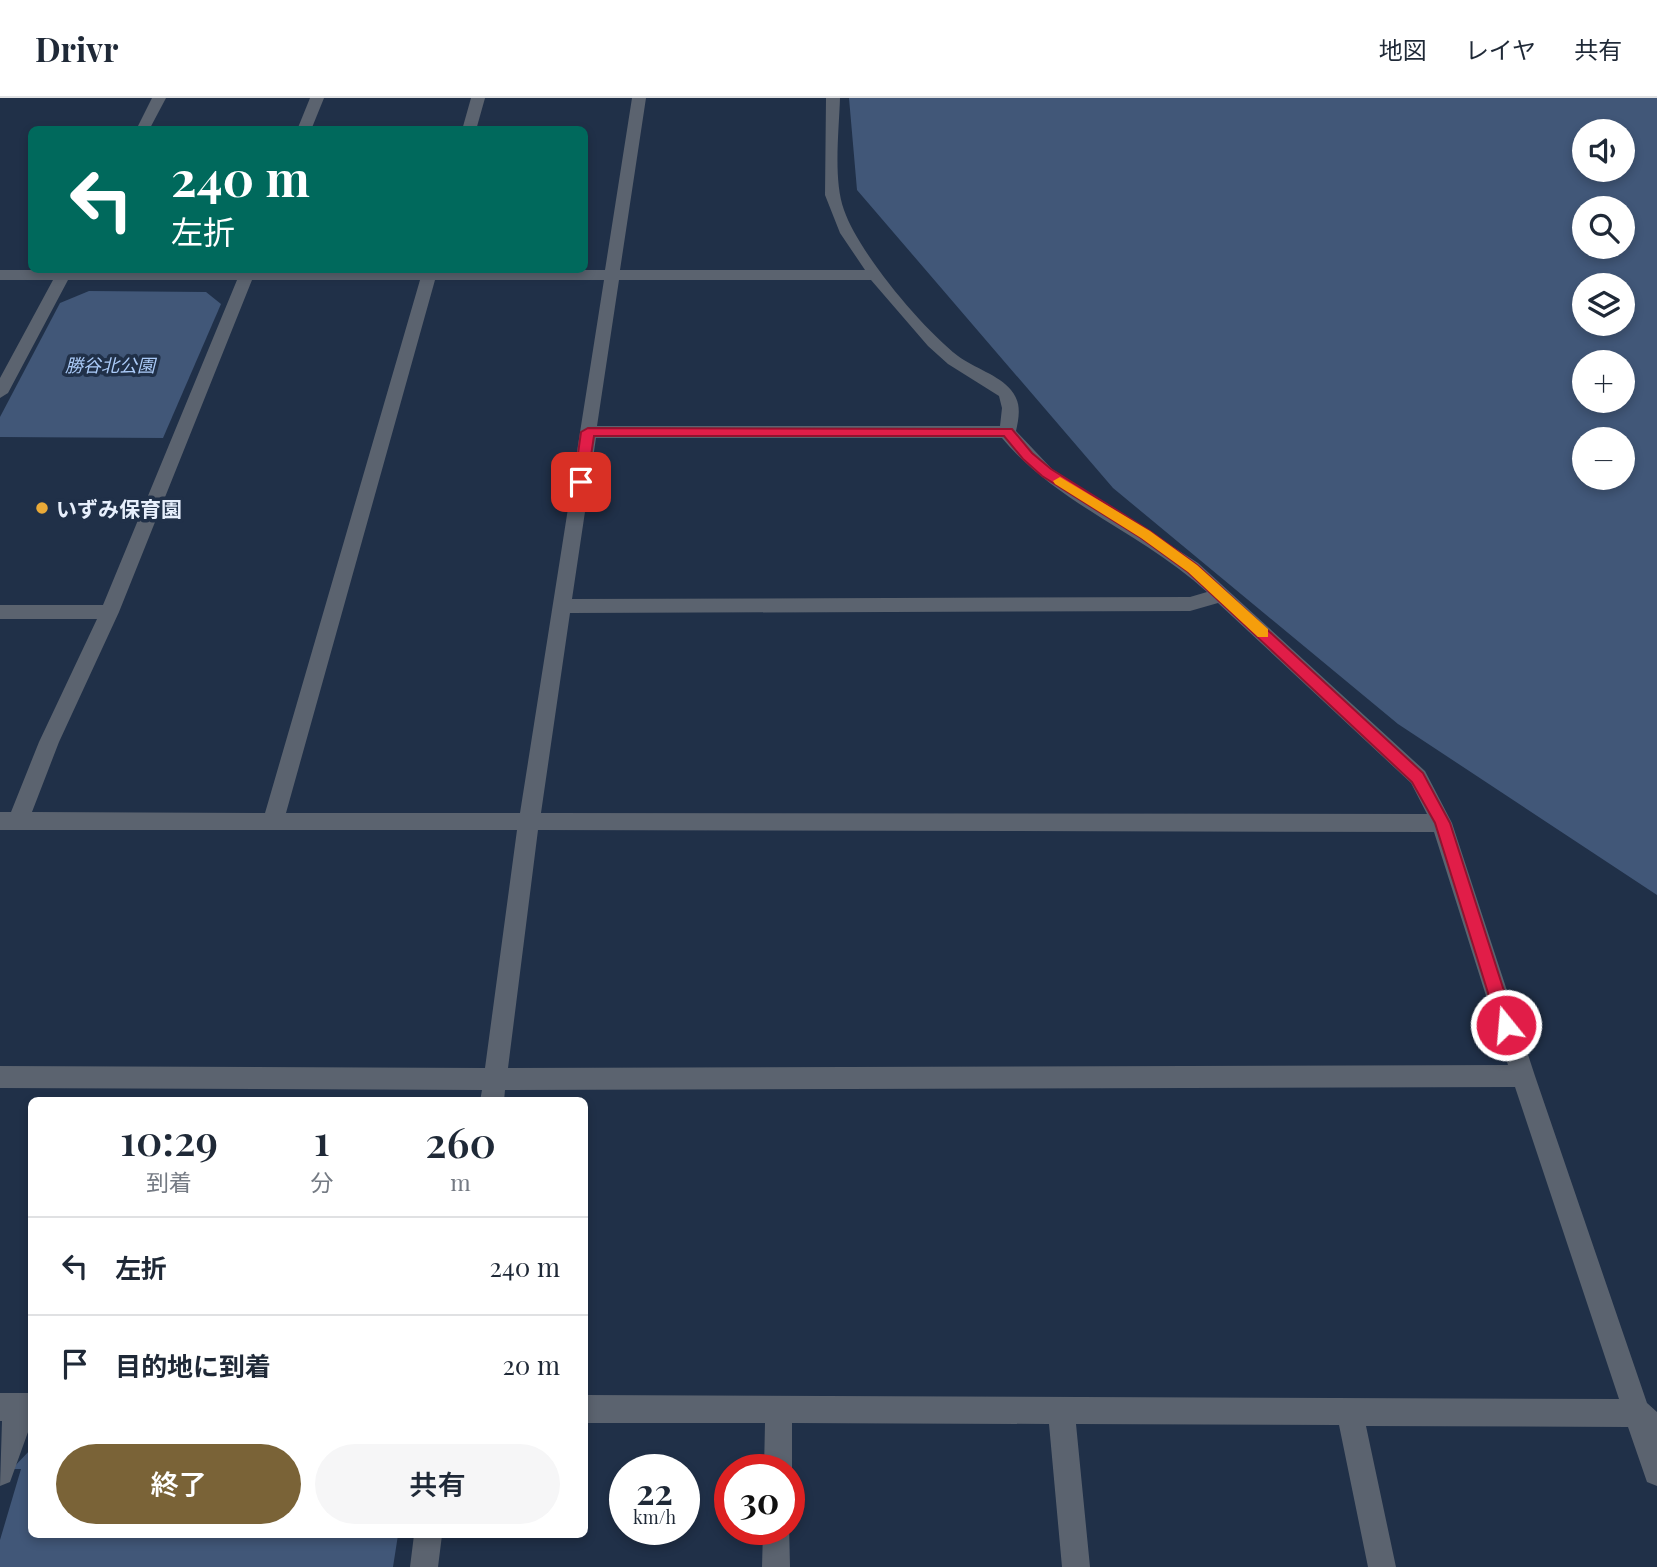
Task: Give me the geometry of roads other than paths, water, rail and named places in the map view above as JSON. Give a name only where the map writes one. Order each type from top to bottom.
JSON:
[{"type":"street","points":[[144,126],[159,98]]},
{"type":"street","points":[[306,126],[317,98]]},
{"type":"street","points":[[470,126],[478,98]]},
{"type":"street","points":[[494,1090],[530,822],[610,275],[639,98]]},
{"type":"street","points":[[833,98],[834,207],[877,275],[929,338],[948,356],[1005,393],[1011,402],[1012,413],[1007,432]]},
{"type":"street","points":[[0,275],[43,273]]},
{"type":"street","points":[[0,393],[63,273]]},
{"type":"street","points":[[247,273],[110,612],[9,821],[1442,823]]},
{"type":"street","points":[[273,821],[429,273]]},
{"type":"street","points":[[489,273],[877,275]]},
{"type":"street","points":[[588,432],[1007,432]]},
{"type":"street","points":[[1007,432],[1027,456],[1046,472],[1192,568],[1418,777],[1442,823],[1522,1076],[1648,1422],[1657,1472]]},
{"type":"street","points":[[563,606],[1190,604],[1222,595]]},
{"type":"street","points":[[0,612],[110,612]]},
{"type":"street","points":[[0,1077],[494,1090],[1522,1076]]},
{"type":"street","points":[[0,1472],[17,1407]]},
{"type":"street","points":[[588,1409],[1350,1412],[1648,1422]]},
{"type":"street","points":[[778,1454],[779,1409]]},
{"type":"street","points":[[1061,1409],[1076,1567]]},
{"type":"street","points":[[1350,1412],[1382,1567]]},
{"type":"street","points":[[424,1567],[428,1538]]},
{"type":"street","points":[[776,1567],[777,1545]]},
{"type":"place","name":"いずみ保育園","points":[[42,508]]},
{"type":"park label","name":"勝谷北公園","points":[[110,365]]}]
